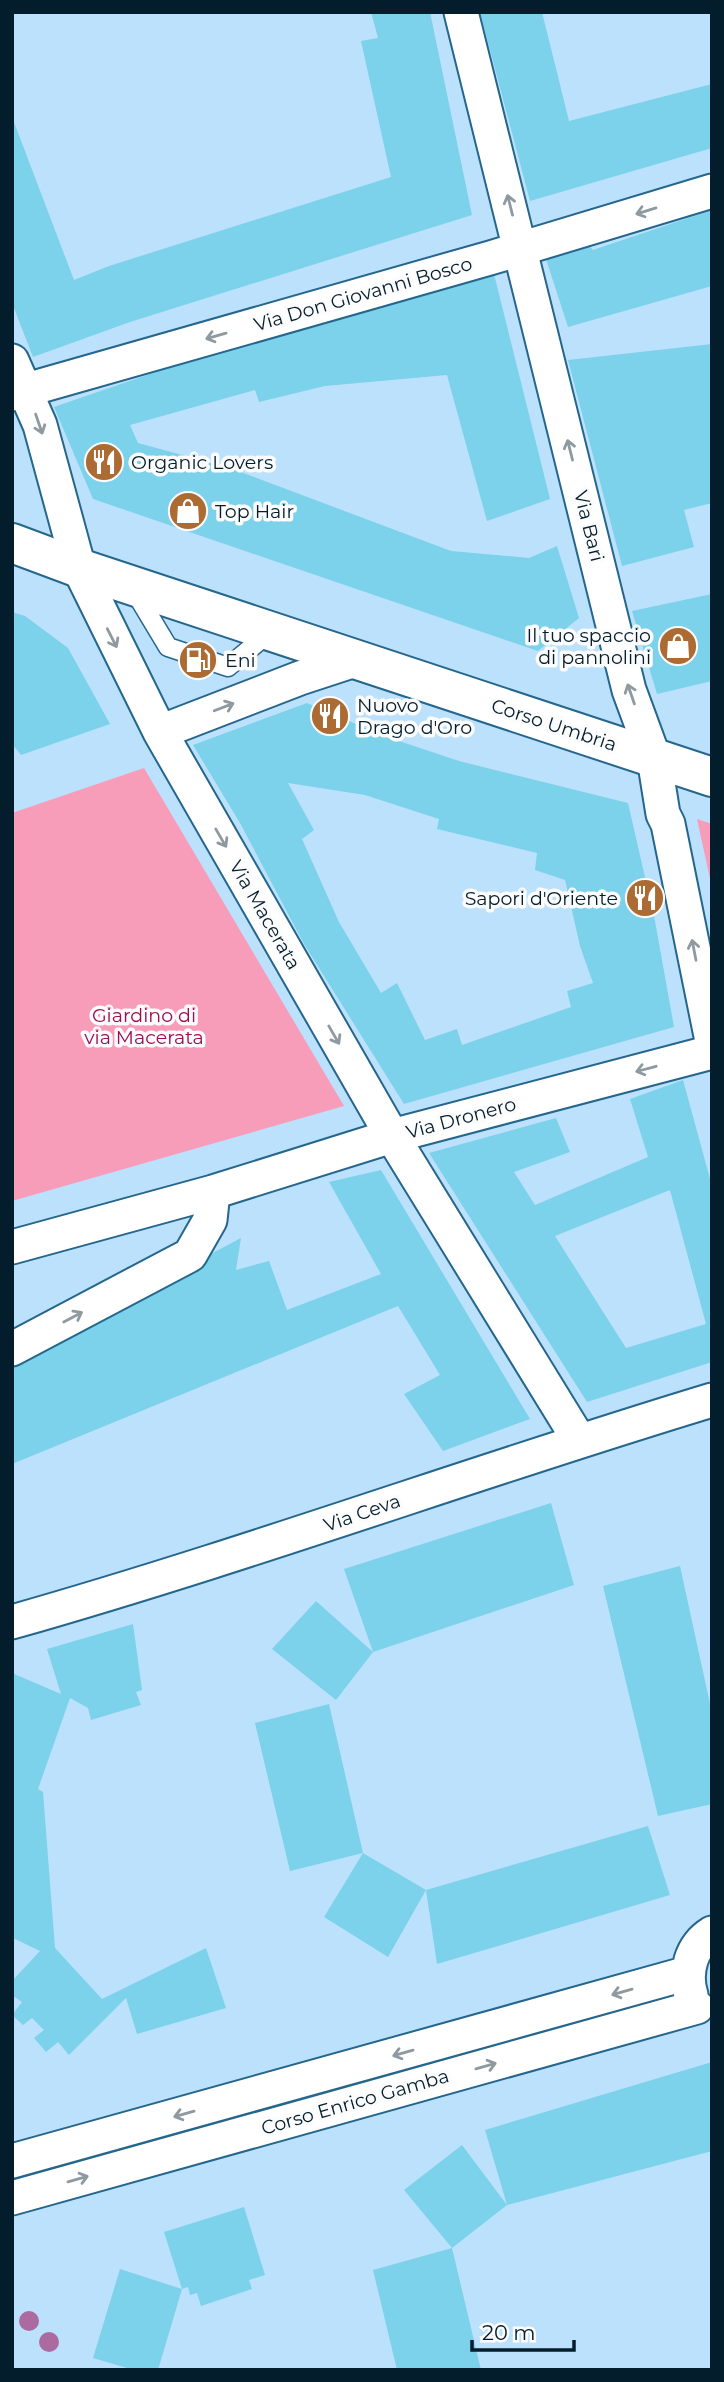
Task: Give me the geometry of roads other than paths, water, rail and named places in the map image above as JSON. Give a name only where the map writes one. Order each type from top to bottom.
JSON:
[{"type":"main road","name":"Corso Umbria","points":[[12,542],[79,568],[712,777]]},
{"type":"street","name":"Via Bari","points":[[461,12],[522,249],[628,690],[654,758],[663,814],[668,824],[712,1041]]},
{"type":"street","name":"Via Don Giovanni Bosco","points":[[17,382],[522,249],[712,191]]},
{"type":"street","name":"Via Macerata","points":[[17,382],[40,425],[79,568],[160,732],[392,1136],[579,1440]]},
{"type":"street","points":[[160,732],[300,678],[355,660]]},
{"type":"street","name":"Via Dronero","points":[[12,1247],[213,1192],[392,1136],[712,1052]]},
{"type":"street","points":[[12,1349],[190,1255],[211,1220],[213,1192]]},
{"type":"street","name":"Via Ceva","points":[[12,1622],[170,1577],[579,1440],[712,1400]]},
{"type":"street","points":[[704,2013],[690,1992],[688,1973],[695,1950],[712,1933]]},
{"type":"street","name":"Corso Enrico Gamba","points":[[12,2161],[688,1973]]},
{"type":"street","name":"Corso Enrico Gamba","points":[[12,2198],[704,2013]]},
{"type":"place","name":"Organic Lovers","points":[[104,462]]},
{"type":"place","name":"Top Hair","points":[[188,511]]},
{"type":"place","name":"Il tuo spaccio di pannolini","points":[[678,646]]},
{"type":"place","name":"Eni","points":[[198,660]]},
{"type":"place","name":"Nuovo Drago d'Oro","points":[[330,716]]},
{"type":"place","name":"Sapori d'Oriente","points":[[645,898]]},
{"type":"park label","name":"Giardino di via Macerata","points":[[144,1026]]}]
